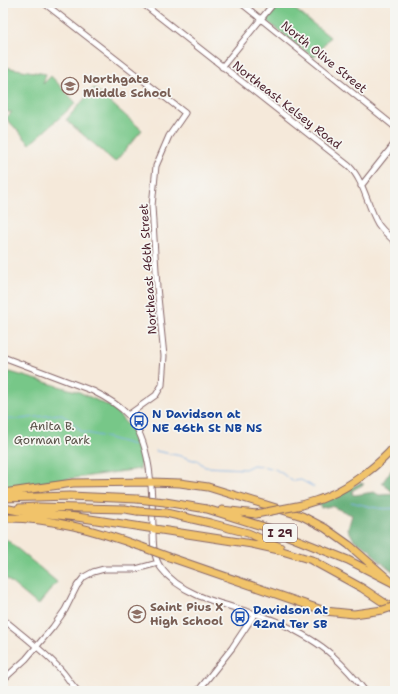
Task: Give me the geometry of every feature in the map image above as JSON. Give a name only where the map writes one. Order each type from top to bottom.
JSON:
[{"type":"highway","points":[[207,509],[256,514],[302,505],[329,496],[356,480],[374,466],[395,446]]},
{"type":"highway","points":[[3,493],[73,483],[151,482],[180,483],[208,487],[302,516],[325,528],[392,582]]},
{"type":"highway","name":"I 29","points":[[3,498],[70,496],[137,499],[207,509],[268,528],[348,560],[392,582]]},
{"type":"highway","name":"I 29","points":[[3,508],[37,507],[124,509],[166,513],[210,523],[248,533],[315,562],[362,588],[395,610]]},
{"type":"highway","points":[[3,508],[77,517],[252,544],[285,552],[315,562]]},
{"type":"highway","points":[[3,518],[31,520],[74,527],[117,538],[325,611],[354,614],[383,610],[395,606]]},
{"type":"street","name":"Northeast 46th Street","points":[[44,3],[185,113],[169,136],[156,166],[152,206],[164,356],[162,385],[156,395],[128,415]]},
{"type":"street","name":"Northeast Kelsey Road","points":[[142,3],[349,166],[354,172],[378,223],[395,242]]},
{"type":"street","name":"North Olive Street","points":[[241,3],[395,127]]},
{"type":"street","points":[[222,67],[274,3]]},
{"type":"street","points":[[361,186],[395,142]]},
{"type":"street","points":[[3,357],[93,391],[119,406],[128,415],[140,436],[149,464],[155,556],[162,569],[172,579],[185,589],[210,600],[278,622],[311,640],[331,654],[349,671],[365,691]]},
{"type":"street","points":[[3,680],[37,647],[60,616],[78,584],[89,574],[104,569],[136,569],[158,563]]},
{"type":"street","points":[[198,691],[232,648],[254,615]]},
{"type":"street","points":[[3,618],[60,669],[71,689],[78,691]]},
{"type":"green space","points":[[277,3],[287,3],[330,37],[314,58],[264,19]]},
{"type":"green space","points":[[4,67],[46,74],[43,84],[51,76],[76,103],[30,144],[6,118],[12,112],[7,112],[5,102],[3,83]]},
{"type":"green space","points":[[94,88],[142,130],[115,162],[66,120]]},
{"type":"green space","name":"Anita B. Gorman Park","points":[[10,372],[79,392],[113,408],[131,429],[142,453],[140,469],[3,488],[3,374]]},
{"type":"green space","points":[[395,465],[395,494],[382,483]]},
{"type":"green space","points":[[360,483],[364,484],[353,490],[352,494],[355,495],[374,492],[379,495],[395,494],[395,573],[378,560],[370,550],[354,540],[348,529],[352,515],[331,506],[321,508],[319,504]]},
{"type":"green space","points":[[6,539],[57,582],[38,605],[3,576],[3,543]]},
{"type":"waterway","points":[[3,419],[21,419],[60,414],[70,420],[82,432],[134,445]]},
{"type":"waterway","points":[[156,451],[197,460],[205,467],[245,469],[253,465],[275,469],[294,481],[301,480],[314,487]]},
{"type":"waterway","points":[[351,502],[379,508],[395,508]]},
{"type":"place","name":"Northgate Middle School","points":[[70,86]]},
{"type":"place","name":"N Davidson at NE 46th St NB NS","points":[[139,421]]},
{"type":"place","name":"Saint Pius X High School","points":[[137,614]]},
{"type":"place","name":"Davidson at 42nd Ter SB","points":[[240,617]]}]
